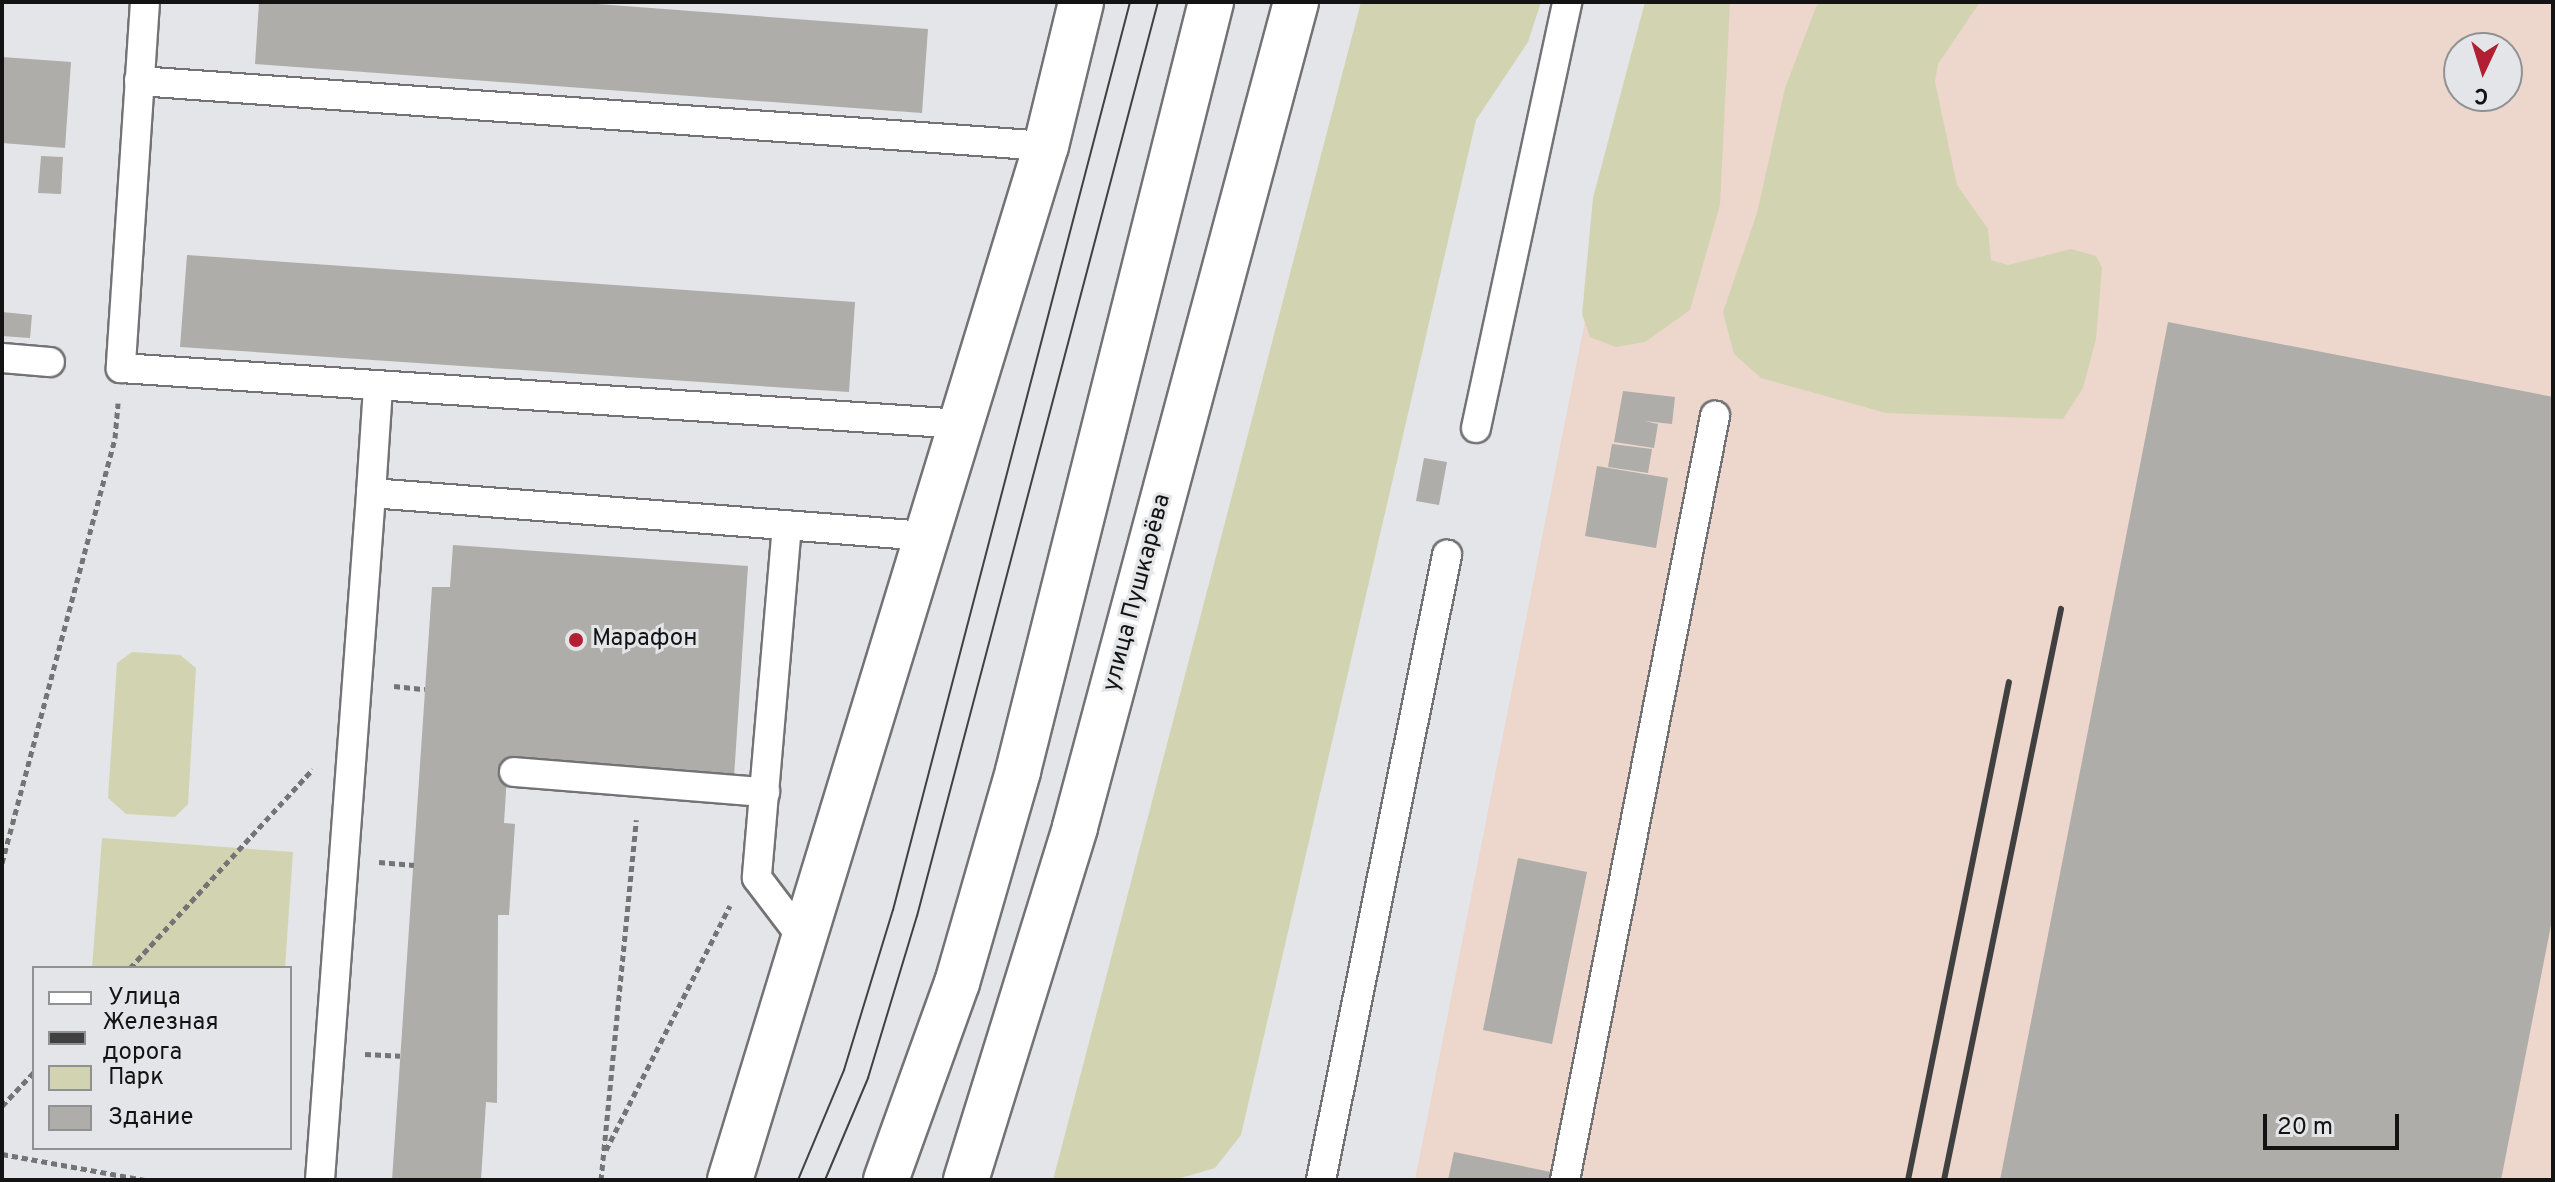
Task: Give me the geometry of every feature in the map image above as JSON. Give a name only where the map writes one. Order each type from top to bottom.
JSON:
[{"type":"main road","points":[[730,1180],[1046,146],[1081,2]]},
{"type":"main road","points":[[886,1180],[957,983],[1018,771],[1211,2]]},
{"type":"main road","name":"улица Пушкарёва","points":[[966,1180],[1075,827],[1296,2]]},
{"type":"lane","points":[[145,2],[121,368],[961,424]]},
{"type":"lane","points":[[1476,428],[1567,2]]},
{"type":"lane","points":[[139,81],[1046,146]]},
{"type":"lane","points":[[2,358],[50,362]]},
{"type":"lane","points":[[320,1180],[378,387]]},
{"type":"lane","points":[[1565,1180],[1715,416]]},
{"type":"lane","points":[[371,493],[926,536]]},
{"type":"lane","points":[[787,525],[757,878],[804,940]]},
{"type":"lane","points":[[1321,1180],[1447,555]]},
{"type":"lane","points":[[514,772],[765,792]]},
{"type":"path","points":[[2,863],[115,438],[121,368]]},
{"type":"path","points":[[412,688],[425,689]]},
{"type":"path","points":[[132,966],[354,724]]},
{"type":"path","points":[[601,1180],[639,783]]},
{"type":"path","points":[[401,863],[414,865]]},
{"type":"path","points":[[604,1154],[658,1060],[737,890],[757,878]]},
{"type":"path","points":[[389,1056],[400,1056]]},
{"type":"path","points":[[2,1106],[32,1074]]},
{"type":"path","points":[[2,1154],[145,1180]]},
{"type":"shaded area","points":[[1648,2],[2553,2],[2553,1180],[1415,1180]]},
{"type":"green space","points":[[1361,2],[1541,2],[1528,42],[1476,120],[1241,1135],[1215,1168],[1174,1180],[1053,1180]]},
{"type":"green space","points":[[1645,2],[1730,2],[1720,205],[1690,310],[1645,342],[1616,347],[1590,337],[1582,314],[1593,198]]},
{"type":"green space","points":[[1818,2],[1980,2],[1938,64],[1935,82],[1957,185],[1988,229],[1991,260],[2008,265],[2071,249],[2096,256],[2102,267],[2096,339],[2083,388],[2063,419],[1886,413],[1761,378],[1734,354],[1723,312],[1757,213],[1785,88]]},
{"type":"green space","points":[[132,652],[180,655],[196,668],[188,804],[175,817],[126,814],[108,798],[117,663]]},
{"type":"green space","points":[[102,838],[293,852],[285,966],[92,966]]},
{"type":"building","points":[[259,2],[571,2],[928,29],[922,113],[255,64]]},
{"type":"building","points":[[2,57],[71,62],[65,148],[2,143]]},
{"type":"building","points":[[41,156],[63,157],[61,194],[38,193]]},
{"type":"building","points":[[187,255],[855,302],[849,392],[180,347]]},
{"type":"building","points":[[2,312],[32,315],[30,338],[2,336]]},
{"type":"building","points":[[2168,322],[2553,397],[2553,915],[2501,1180],[2000,1180]]},
{"type":"building","points":[[1623,391],[1675,397],[1672,424],[1644,421],[1658,424],[1654,448],[1614,442]]},
{"type":"building","points":[[1612,444],[1652,449],[1648,473],[1608,467]]},
{"type":"building","points":[[1424,458],[1447,462],[1439,505],[1416,501]]},
{"type":"building","points":[[1597,466],[1668,478],[1656,548],[1585,536]]},
{"type":"building","points":[[453,545],[748,566],[734,777],[508,759],[504,823],[515,824],[509,915],[498,915],[497,1103],[486,1102],[481,1180],[392,1180],[432,587],[450,587]]},
{"type":"building","points":[[1518,858],[1587,872],[1552,1044],[1483,1030]]},
{"type":"building","points":[[1454,1152],[1551,1172],[1550,1180],[1448,1180]]},
{"type":"tram line","points":[[798,1180],[844,1070],[893,910],[1130,2]]},
{"type":"tram line","points":[[825,1180],[868,1078],[917,916],[1158,2]]},
{"type":"railway","points":[[1944,1180],[2061,609]]},
{"type":"railway","points":[[1908,1180],[2009,682]]},
{"type":"place","name":"Марафон","points":[[576,640]]}]
